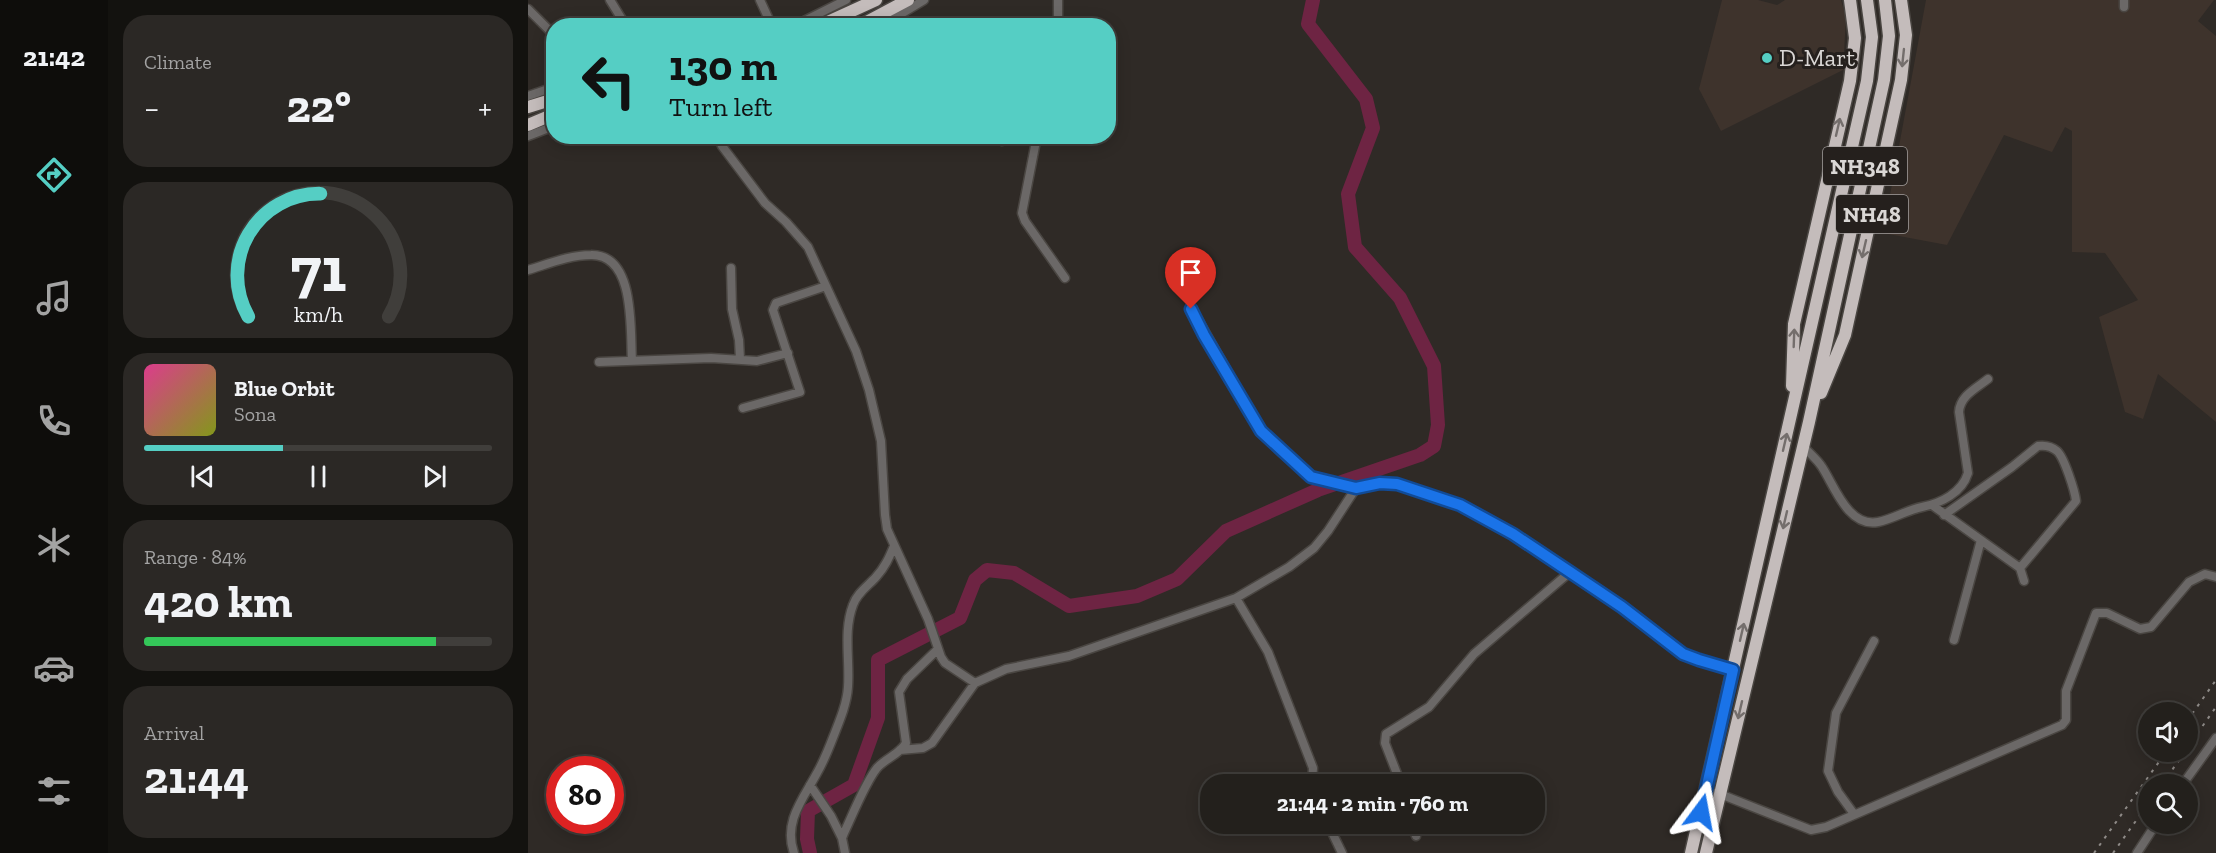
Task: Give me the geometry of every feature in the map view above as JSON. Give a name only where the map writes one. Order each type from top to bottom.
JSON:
[{"type":"highway","points":[[837,18],[876,0]]},
{"type":"highway","points":[[874,18],[908,0]]},
{"type":"highway","name":"NH48","points":[[1691,853],[1791,418],[1794,324],[1850,81],[1855,38],[1850,0]]},
{"type":"highway","name":"NH348","points":[[1791,418],[1867,81],[1872,37],[1867,0]]},
{"type":"highway","name":"NH348","points":[[1809,422],[1884,80],[1889,36],[1885,0]]},
{"type":"highway","name":"NH48","points":[[1706,853],[1809,422],[1845,335],[1901,80],[1905,35],[1901,0]]},
{"type":"highway","points":[[528,107],[546,101]]},
{"type":"highway","points":[[528,125],[546,117]]},
{"type":"street","points":[[610,0],[621,18]]},
{"type":"street","points":[[760,0],[768,18]]},
{"type":"street","points":[[810,18],[846,0]]},
{"type":"street","points":[[894,18],[924,0]]},
{"type":"street","points":[[1058,0],[1059,18]]},
{"type":"street","points":[[528,9],[546,27]]},
{"type":"street","points":[[1056,18],[1059,13]]},
{"type":"street","points":[[528,96],[546,90]]},
{"type":"street","points":[[528,136],[546,129]]},
{"type":"street","points":[[721,144],[765,203],[808,247],[856,351],[869,390],[881,441],[885,515],[894,546],[928,619],[936,648],[945,663],[975,683]]},
{"type":"street","points":[[1035,144],[1022,213],[1025,221],[1065,278]]},
{"type":"street","points":[[528,270],[593,255],[604,257],[615,266],[627,286],[632,360]]},
{"type":"street","points":[[731,268],[732,309],[739,340],[740,359]]},
{"type":"street","points":[[742,408],[798,394],[800,390],[773,310],[774,305],[826,286]]},
{"type":"street","points":[[1191,309],[1261,431],[1311,477],[1352,488],[1380,483],[1397,484],[1460,505],[1513,534],[1570,572],[1622,607],[1683,654],[1733,670]]},
{"type":"street","points":[[598,362],[765,360],[788,353]]},
{"type":"street","points":[[1803,447],[1821,464],[1840,501],[1854,515],[1868,522],[1878,522],[1912,509],[1932,505],[1953,495],[1966,482],[1968,473],[1959,404],[1988,379]]},
{"type":"street","points":[[1944,515],[2038,446],[2050,447],[2059,452],[2075,492],[2076,501],[2020,568]]},
{"type":"street","points":[[900,750],[923,748],[932,743],[975,683],[1006,669],[1070,656],[1236,598],[1289,567],[1314,548],[1328,531],[1352,488]]},
{"type":"street","points":[[1932,505],[2020,568],[2024,581]]},
{"type":"street","points":[[1954,640],[1981,540]]},
{"type":"street","points":[[794,853],[791,844],[791,825],[798,803],[829,750],[840,721],[848,689],[847,629],[852,608],[857,597],[887,564],[894,546]]},
{"type":"street","points":[[1397,774],[1385,744],[1386,734],[1429,707],[1474,654],[1570,572]]},
{"type":"street","points":[[1705,792],[1720,794],[1811,830],[1826,827],[2062,725],[2066,720],[2066,691],[2096,613],[2107,613],[2146,630],[2189,582],[2205,574],[2216,578]]},
{"type":"street","points":[[1236,598],[1268,652],[1313,768],[1313,774]]},
{"type":"street","points":[[1854,814],[1838,792],[1828,771],[1836,713],[1874,641]]},
{"type":"street","points":[[842,838],[875,770],[904,746],[906,739],[899,692],[907,679],[936,648]]},
{"type":"street","points":[[2190,774],[2216,738]]},
{"type":"street","points":[[810,785],[828,811],[842,838],[845,853]]},
{"type":"street","points":[[1333,834],[1342,853]]},
{"type":"street","points":[[2136,853],[2149,834]]},
{"type":"shaded area","points":[[1722,0],[1758,0],[1777,5],[1785,0],[1841,0],[1846,18],[1843,70],[1721,131],[1699,89]]},
{"type":"shaded area","points":[[1926,0],[2214,0],[2198,21],[2216,36],[2216,422],[2158,374],[2143,419],[2125,412],[2099,317],[2138,300],[2105,253],[2072,252],[2072,131],[2065,127],[2052,152],[2004,135],[1947,245],[1883,233]]},
{"type":"waterway","points":[[810,853],[807,839],[808,811],[854,785],[878,718],[878,660],[960,618],[975,580],[987,570],[1014,573],[1069,606],[1137,596],[1177,579],[1226,531],[1318,490],[1420,455],[1434,446],[1438,425],[1434,366],[1400,298],[1355,247],[1348,194],[1373,128],[1366,99],[1308,24],[1313,0]]},
{"type":"railway","points":[[2198,705],[2216,680]]},
{"type":"railway","points":[[2198,732],[2216,707]]},
{"type":"railway","points":[[2094,853],[2159,762]]},
{"type":"railway","points":[[2169,774],[2178,762]]},
{"type":"railway","points":[[2113,853],[2138,818]]},
{"type":"place","name":"D-Mart","points":[[1767,58]]},
{"type":"route","points":[[1191,309],[1261,431],[1281,452],[1311,477],[1356,488],[1380,483],[1397,484],[1460,505],[1513,534],[1570,572],[1622,607],[1683,654],[1733,670],[1701,812]]}]
